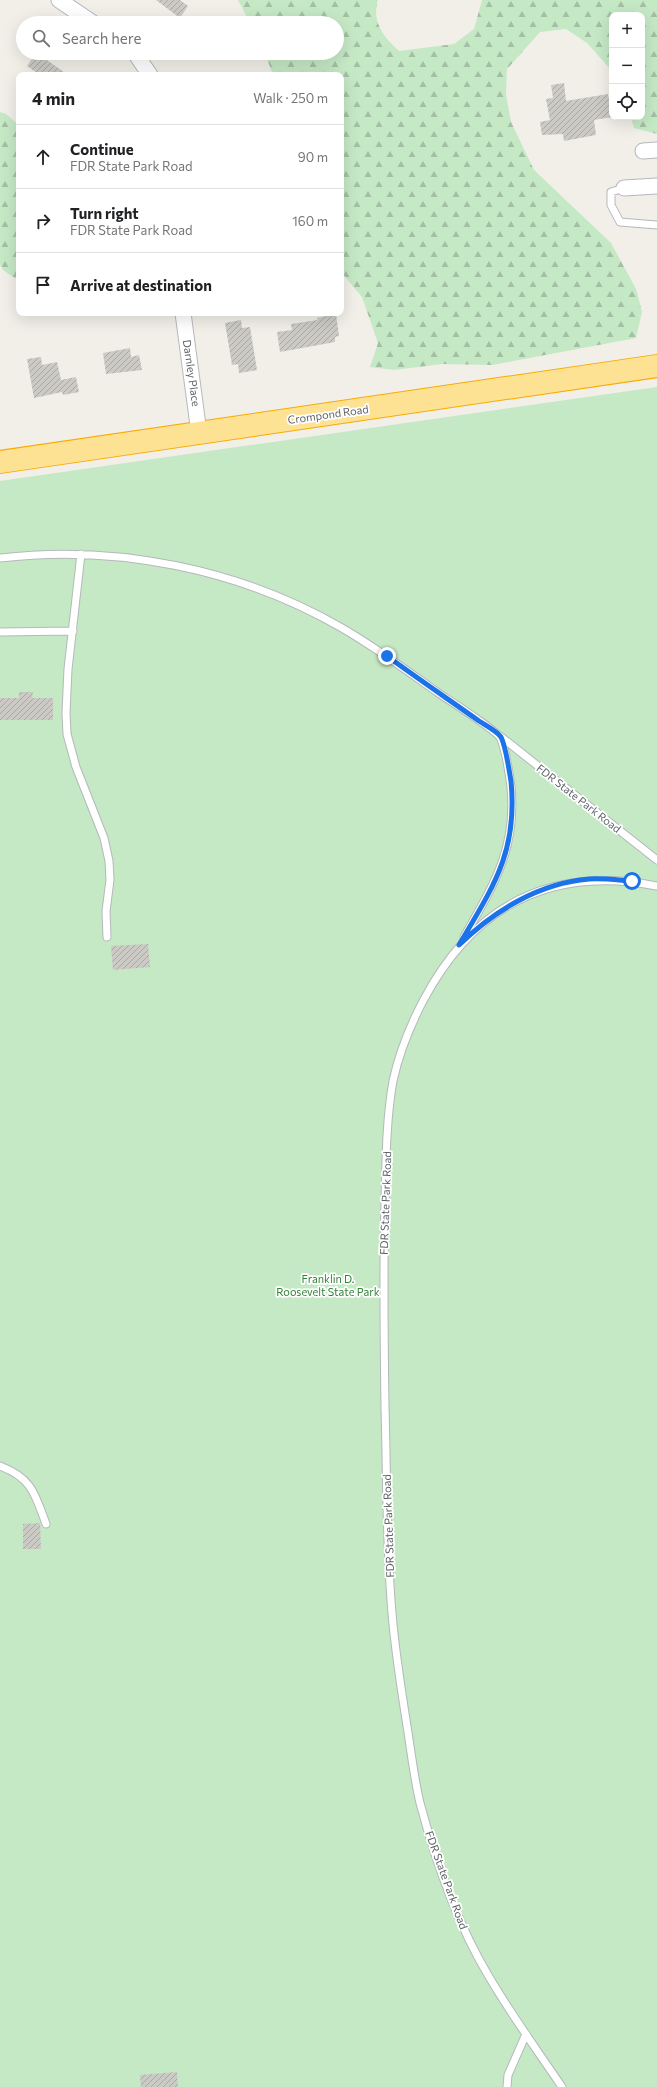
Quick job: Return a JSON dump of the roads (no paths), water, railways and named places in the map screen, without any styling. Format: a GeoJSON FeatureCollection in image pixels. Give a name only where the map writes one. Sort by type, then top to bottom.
{"type":"FeatureCollection","features":[{"type":"Feature","properties":{"kind":"highway","name":"Crompond Road"},"geometry":{"type":"LineString","coordinates":[[0,462],[657,366]]}},
{"type":"Feature","properties":{"kind":"street"},"geometry":{"type":"LineString","coordinates":[[59,0],[83,16]]}},
{"type":"Feature","properties":{"kind":"street"},"geometry":{"type":"LineString","coordinates":[[140,60],[148,72]]}},
{"type":"Feature","properties":{"kind":"street"},"geometry":{"type":"LineString","coordinates":[[624,188],[657,186]]}},
{"type":"Feature","properties":{"kind":"street","name":"Darnley Place"},"geometry":{"type":"LineString","coordinates":[[183,316],[199,433]]}},
{"type":"Feature","properties":{"kind":"lane"},"geometry":{"type":"LineString","coordinates":[[624,188],[611,192],[611,206],[620,222],[657,225]]}},
{"type":"Feature","properties":{"kind":"lane"},"geometry":{"type":"LineString","coordinates":[[81,554],[68,684],[67,734],[76,767],[104,838],[109,860],[110,880],[106,911],[107,937]]}},
{"type":"Feature","properties":{"kind":"lane","name":"FDR State Park Road"},"geometry":{"type":"LineString","coordinates":[[0,558],[81,554],[111,555],[159,562],[199,571],[290,602],[342,628],[387,656],[500,736],[657,860]]}},
{"type":"Feature","properties":{"kind":"lane"},"geometry":{"type":"LineString","coordinates":[[0,632],[73,631]]}},
{"type":"Feature","properties":{"kind":"lane","name":"FDR State Park Road"},"geometry":{"type":"LineString","coordinates":[[500,736],[509,769],[512,798],[512,824],[509,844],[501,868],[487,896],[459,945],[432,985],[412,1023],[400,1054],[393,1082],[386,1153],[383,1289],[389,1568],[392,1614],[401,1685],[419,1799],[434,1851],[466,1930],[487,1973],[562,2087]]}},
{"type":"Feature","properties":{"kind":"lane","name":"FDR State Park Road"},"geometry":{"type":"LineString","coordinates":[[459,945],[496,913],[524,898],[557,885],[589,879],[632,881],[657,886]]}},
{"type":"Feature","properties":{"kind":"lane"},"geometry":{"type":"LineString","coordinates":[[0,1466],[23,1477],[34,1491],[46,1524]]}},
{"type":"Feature","properties":{"kind":"lane"},"geometry":{"type":"LineString","coordinates":[[507,2087],[508,2075],[526,2034]]}},
{"type":"Feature","properties":{"kind":"park label","name":"Franklin D. Roosevelt State Park"},"geometry":{"type":"Point","coordinates":[328,1284]}}]}
